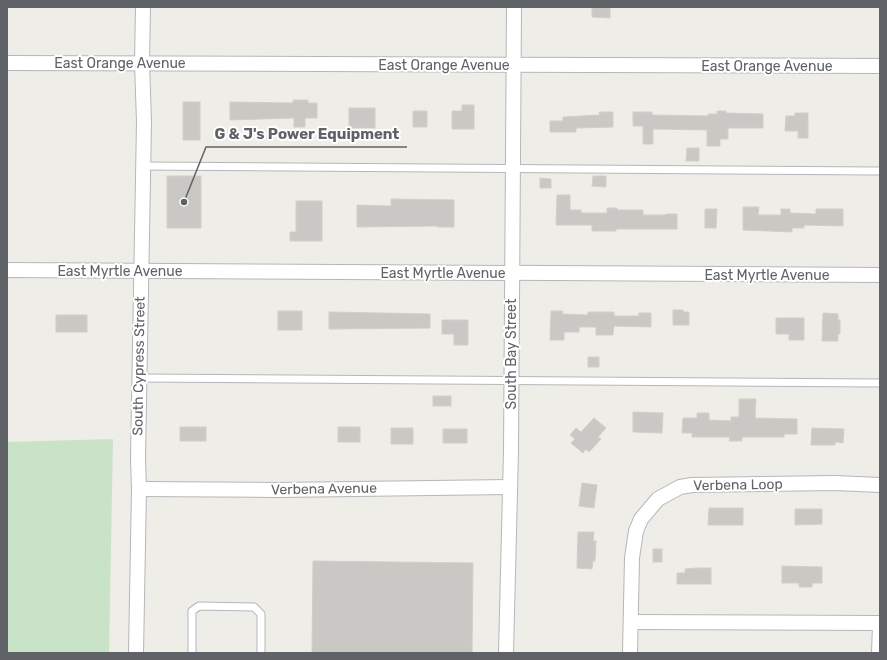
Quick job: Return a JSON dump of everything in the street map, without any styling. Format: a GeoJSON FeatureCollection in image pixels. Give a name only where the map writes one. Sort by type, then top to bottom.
{"type":"FeatureCollection","features":[{"type":"Feature","properties":{"kind":"street","name":"South Cypress Street"},"geometry":{"type":"LineString","coordinates":[[136,653],[144,122],[142,63],[143,7]]}},
{"type":"Feature","properties":{"kind":"street","name":"South Bay Street"},"geometry":{"type":"LineString","coordinates":[[506,653],[510,487],[514,7]]}},
{"type":"Feature","properties":{"kind":"street","name":"East Orange Avenue"},"geometry":{"type":"LineString","coordinates":[[7,63],[880,66]]}},
{"type":"Feature","properties":{"kind":"street","name":"East Myrtle Avenue"},"geometry":{"type":"LineString","coordinates":[[7,270],[880,275]]}},
{"type":"Feature","properties":{"kind":"street","name":"Verbena Loop"},"geometry":{"type":"LineString","coordinates":[[630,653],[632,558],[636,531],[641,519],[658,499],[680,487],[692,485],[835,483],[880,485]]}},
{"type":"Feature","properties":{"kind":"street","name":"Verbena Avenue"},"geometry":{"type":"LineString","coordinates":[[139,489],[276,490],[510,487]]}},
{"type":"Feature","properties":{"kind":"street"},"geometry":{"type":"LineString","coordinates":[[631,622],[880,623],[879,653]]}},
{"type":"Feature","properties":{"kind":"lane"},"geometry":{"type":"LineString","coordinates":[[143,166],[880,170]]}},
{"type":"Feature","properties":{"kind":"lane"},"geometry":{"type":"LineString","coordinates":[[139,378],[880,383]]}},
{"type":"Feature","properties":{"kind":"lane"},"geometry":{"type":"LineString","coordinates":[[192,653],[192,611],[199,606],[254,607],[261,614],[261,653]]}},
{"type":"Feature","properties":{"kind":"green space"},"geometry":{"type":"Polygon","coordinates":[[[113,439],[109,653],[7,653],[7,442],[113,439]]]}},
{"type":"Feature","properties":{"kind":"building"},"geometry":{"type":"Polygon","coordinates":[[[592,7],[610,7],[610,18],[592,17],[592,7]]]}},
{"type":"Feature","properties":{"kind":"building"},"geometry":{"type":"Polygon","coordinates":[[[293,100],[308,100],[308,103],[317,103],[317,118],[305,118],[305,127],[294,127],[294,118],[230,120],[230,102],[293,103],[293,100]]]}},
{"type":"Feature","properties":{"kind":"building"},"geometry":{"type":"Polygon","coordinates":[[[183,102],[200,102],[200,140],[183,140],[183,102]]]}},
{"type":"Feature","properties":{"kind":"building"},"geometry":{"type":"Polygon","coordinates":[[[462,105],[474,105],[474,129],[452,129],[452,111],[462,111],[462,105]]]}},
{"type":"Feature","properties":{"kind":"building"},"geometry":{"type":"Polygon","coordinates":[[[349,108],[375,108],[375,128],[349,128],[349,108]]]}},
{"type":"Feature","properties":{"kind":"building"},"geometry":{"type":"Polygon","coordinates":[[[413,111],[427,111],[427,127],[413,127],[413,111]]]}},
{"type":"Feature","properties":{"kind":"building"},"geometry":{"type":"Polygon","coordinates":[[[717,111],[726,111],[726,113],[763,114],[763,128],[728,128],[728,139],[720,139],[720,146],[707,146],[707,130],[653,129],[653,144],[643,144],[643,126],[633,126],[633,112],[652,112],[652,115],[708,116],[708,114],[717,114],[717,111]]]}},
{"type":"Feature","properties":{"kind":"building"},"geometry":{"type":"Polygon","coordinates":[[[599,112],[613,112],[613,127],[576,128],[576,132],[550,132],[550,121],[563,121],[563,117],[600,115],[599,112]]]}},
{"type":"Feature","properties":{"kind":"building"},"geometry":{"type":"Polygon","coordinates":[[[795,113],[808,113],[808,138],[798,138],[798,131],[785,131],[786,116],[795,116],[795,113]]]}},
{"type":"Feature","properties":{"kind":"building"},"geometry":{"type":"Polygon","coordinates":[[[687,148],[699,148],[699,161],[686,161],[687,148]]]}},
{"type":"Feature","properties":{"kind":"building"},"geometry":{"type":"Polygon","coordinates":[[[167,176],[201,176],[201,228],[167,228],[167,176]]]}},
{"type":"Feature","properties":{"kind":"building"},"geometry":{"type":"Polygon","coordinates":[[[593,176],[606,176],[606,187],[592,186],[593,176]]]}},
{"type":"Feature","properties":{"kind":"building"},"geometry":{"type":"Polygon","coordinates":[[[540,178],[551,179],[551,188],[540,188],[540,178]]]}},
{"type":"Feature","properties":{"kind":"building"},"geometry":{"type":"Polygon","coordinates":[[[557,195],[570,195],[570,210],[581,210],[581,213],[607,213],[607,208],[617,208],[617,210],[643,210],[643,215],[677,214],[677,229],[616,229],[616,231],[592,231],[592,225],[556,225],[557,195]]]}},
{"type":"Feature","properties":{"kind":"building"},"geometry":{"type":"Polygon","coordinates":[[[391,199],[454,200],[454,227],[357,227],[357,205],[391,206],[391,199]]]}},
{"type":"Feature","properties":{"kind":"building"},"geometry":{"type":"Polygon","coordinates":[[[296,201],[322,201],[322,241],[290,241],[290,232],[296,232],[296,201]]]}},
{"type":"Feature","properties":{"kind":"building"},"geometry":{"type":"Polygon","coordinates":[[[743,207],[759,207],[758,215],[781,215],[781,209],[790,209],[790,213],[816,214],[816,209],[843,209],[843,226],[804,225],[804,228],[792,228],[792,232],[743,230],[743,207]]]}},
{"type":"Feature","properties":{"kind":"building"},"geometry":{"type":"Polygon","coordinates":[[[705,209],[717,209],[716,228],[705,228],[705,209]]]}},
{"type":"Feature","properties":{"kind":"building"},"geometry":{"type":"Polygon","coordinates":[[[673,310],[683,310],[683,312],[689,312],[689,325],[673,325],[673,310]]]}},
{"type":"Feature","properties":{"kind":"building"},"geometry":{"type":"Polygon","coordinates":[[[278,311],[302,311],[302,330],[278,330],[278,311]]]}},
{"type":"Feature","properties":{"kind":"building"},"geometry":{"type":"Polygon","coordinates":[[[551,311],[563,311],[562,314],[588,315],[588,312],[614,312],[614,316],[639,316],[639,313],[651,313],[651,327],[614,326],[613,335],[596,335],[596,327],[579,327],[579,332],[564,332],[564,340],[550,340],[551,311]]]}},
{"type":"Feature","properties":{"kind":"building"},"geometry":{"type":"Polygon","coordinates":[[[329,312],[430,314],[430,328],[329,329],[329,312]]]}},
{"type":"Feature","properties":{"kind":"building"},"geometry":{"type":"Polygon","coordinates":[[[823,313],[838,314],[838,320],[840,320],[840,334],[838,334],[838,341],[822,341],[823,313]]]}},
{"type":"Feature","properties":{"kind":"building"},"geometry":{"type":"Polygon","coordinates":[[[56,315],[87,315],[87,332],[56,332],[56,315]]]}},
{"type":"Feature","properties":{"kind":"building"},"geometry":{"type":"Polygon","coordinates":[[[776,318],[804,318],[804,340],[789,340],[789,334],[776,334],[776,318]]]}},
{"type":"Feature","properties":{"kind":"building"},"geometry":{"type":"Polygon","coordinates":[[[442,320],[468,320],[468,345],[454,345],[454,334],[442,334],[442,320]]]}},
{"type":"Feature","properties":{"kind":"building"},"geometry":{"type":"Polygon","coordinates":[[[588,357],[599,357],[599,367],[588,367],[588,357]]]}},
{"type":"Feature","properties":{"kind":"building"},"geometry":{"type":"Polygon","coordinates":[[[433,396],[451,396],[451,406],[433,406],[433,396]]]}},
{"type":"Feature","properties":{"kind":"building"},"geometry":{"type":"Polygon","coordinates":[[[739,399],[756,399],[755,418],[797,419],[797,434],[784,434],[784,437],[742,437],[742,441],[729,441],[730,437],[692,437],[692,433],[682,433],[683,418],[697,418],[697,413],[709,413],[709,420],[731,421],[731,417],[739,417],[739,399]]]}},
{"type":"Feature","properties":{"kind":"building"},"geometry":{"type":"Polygon","coordinates":[[[633,412],[663,413],[662,433],[633,432],[633,412]]]}},
{"type":"Feature","properties":{"kind":"building"},"geometry":{"type":"Polygon","coordinates":[[[594,418],[606,428],[598,437],[601,439],[589,452],[586,449],[583,453],[571,443],[575,439],[570,435],[576,428],[581,432],[594,418]]]}},
{"type":"Feature","properties":{"kind":"building"},"geometry":{"type":"Polygon","coordinates":[[[180,427],[206,427],[206,441],[180,441],[180,427]]]}},
{"type":"Feature","properties":{"kind":"building"},"geometry":{"type":"Polygon","coordinates":[[[338,427],[360,427],[360,442],[338,442],[338,427]]]}},
{"type":"Feature","properties":{"kind":"building"},"geometry":{"type":"Polygon","coordinates":[[[391,428],[413,428],[413,444],[391,444],[391,428]]]}},
{"type":"Feature","properties":{"kind":"building"},"geometry":{"type":"Polygon","coordinates":[[[812,428],[844,429],[843,443],[835,442],[835,445],[811,445],[812,428]]]}},
{"type":"Feature","properties":{"kind":"building"},"geometry":{"type":"Polygon","coordinates":[[[443,429],[467,429],[467,443],[443,443],[443,429]]]}},
{"type":"Feature","properties":{"kind":"building"},"geometry":{"type":"Polygon","coordinates":[[[582,483],[597,485],[594,508],[579,506],[582,483]]]}},
{"type":"Feature","properties":{"kind":"building"},"geometry":{"type":"Polygon","coordinates":[[[709,508],[743,508],[743,525],[708,525],[709,508]]]}},
{"type":"Feature","properties":{"kind":"building"},"geometry":{"type":"Polygon","coordinates":[[[795,509],[822,509],[822,524],[795,525],[795,509]]]}},
{"type":"Feature","properties":{"kind":"building"},"geometry":{"type":"Polygon","coordinates":[[[578,532],[594,532],[593,541],[596,541],[595,561],[593,561],[592,569],[577,568],[578,532]]]}},
{"type":"Feature","properties":{"kind":"building"},"geometry":{"type":"Polygon","coordinates":[[[653,549],[662,549],[662,562],[653,562],[653,549]]]}},
{"type":"Feature","properties":{"kind":"building"},"geometry":{"type":"Polygon","coordinates":[[[313,561],[473,563],[472,653],[312,653],[313,561]]]}},
{"type":"Feature","properties":{"kind":"building"},"geometry":{"type":"Polygon","coordinates":[[[782,566],[822,567],[822,583],[812,583],[812,587],[799,587],[799,583],[782,583],[782,566]]]}},
{"type":"Feature","properties":{"kind":"building"},"geometry":{"type":"Polygon","coordinates":[[[711,568],[711,584],[677,584],[677,573],[685,573],[685,569],[711,568]]]}},
{"type":"Feature","properties":{"kind":"place","name":"G & J's Power Equipment"},"geometry":{"type":"Point","coordinates":[184,202]}}]}
